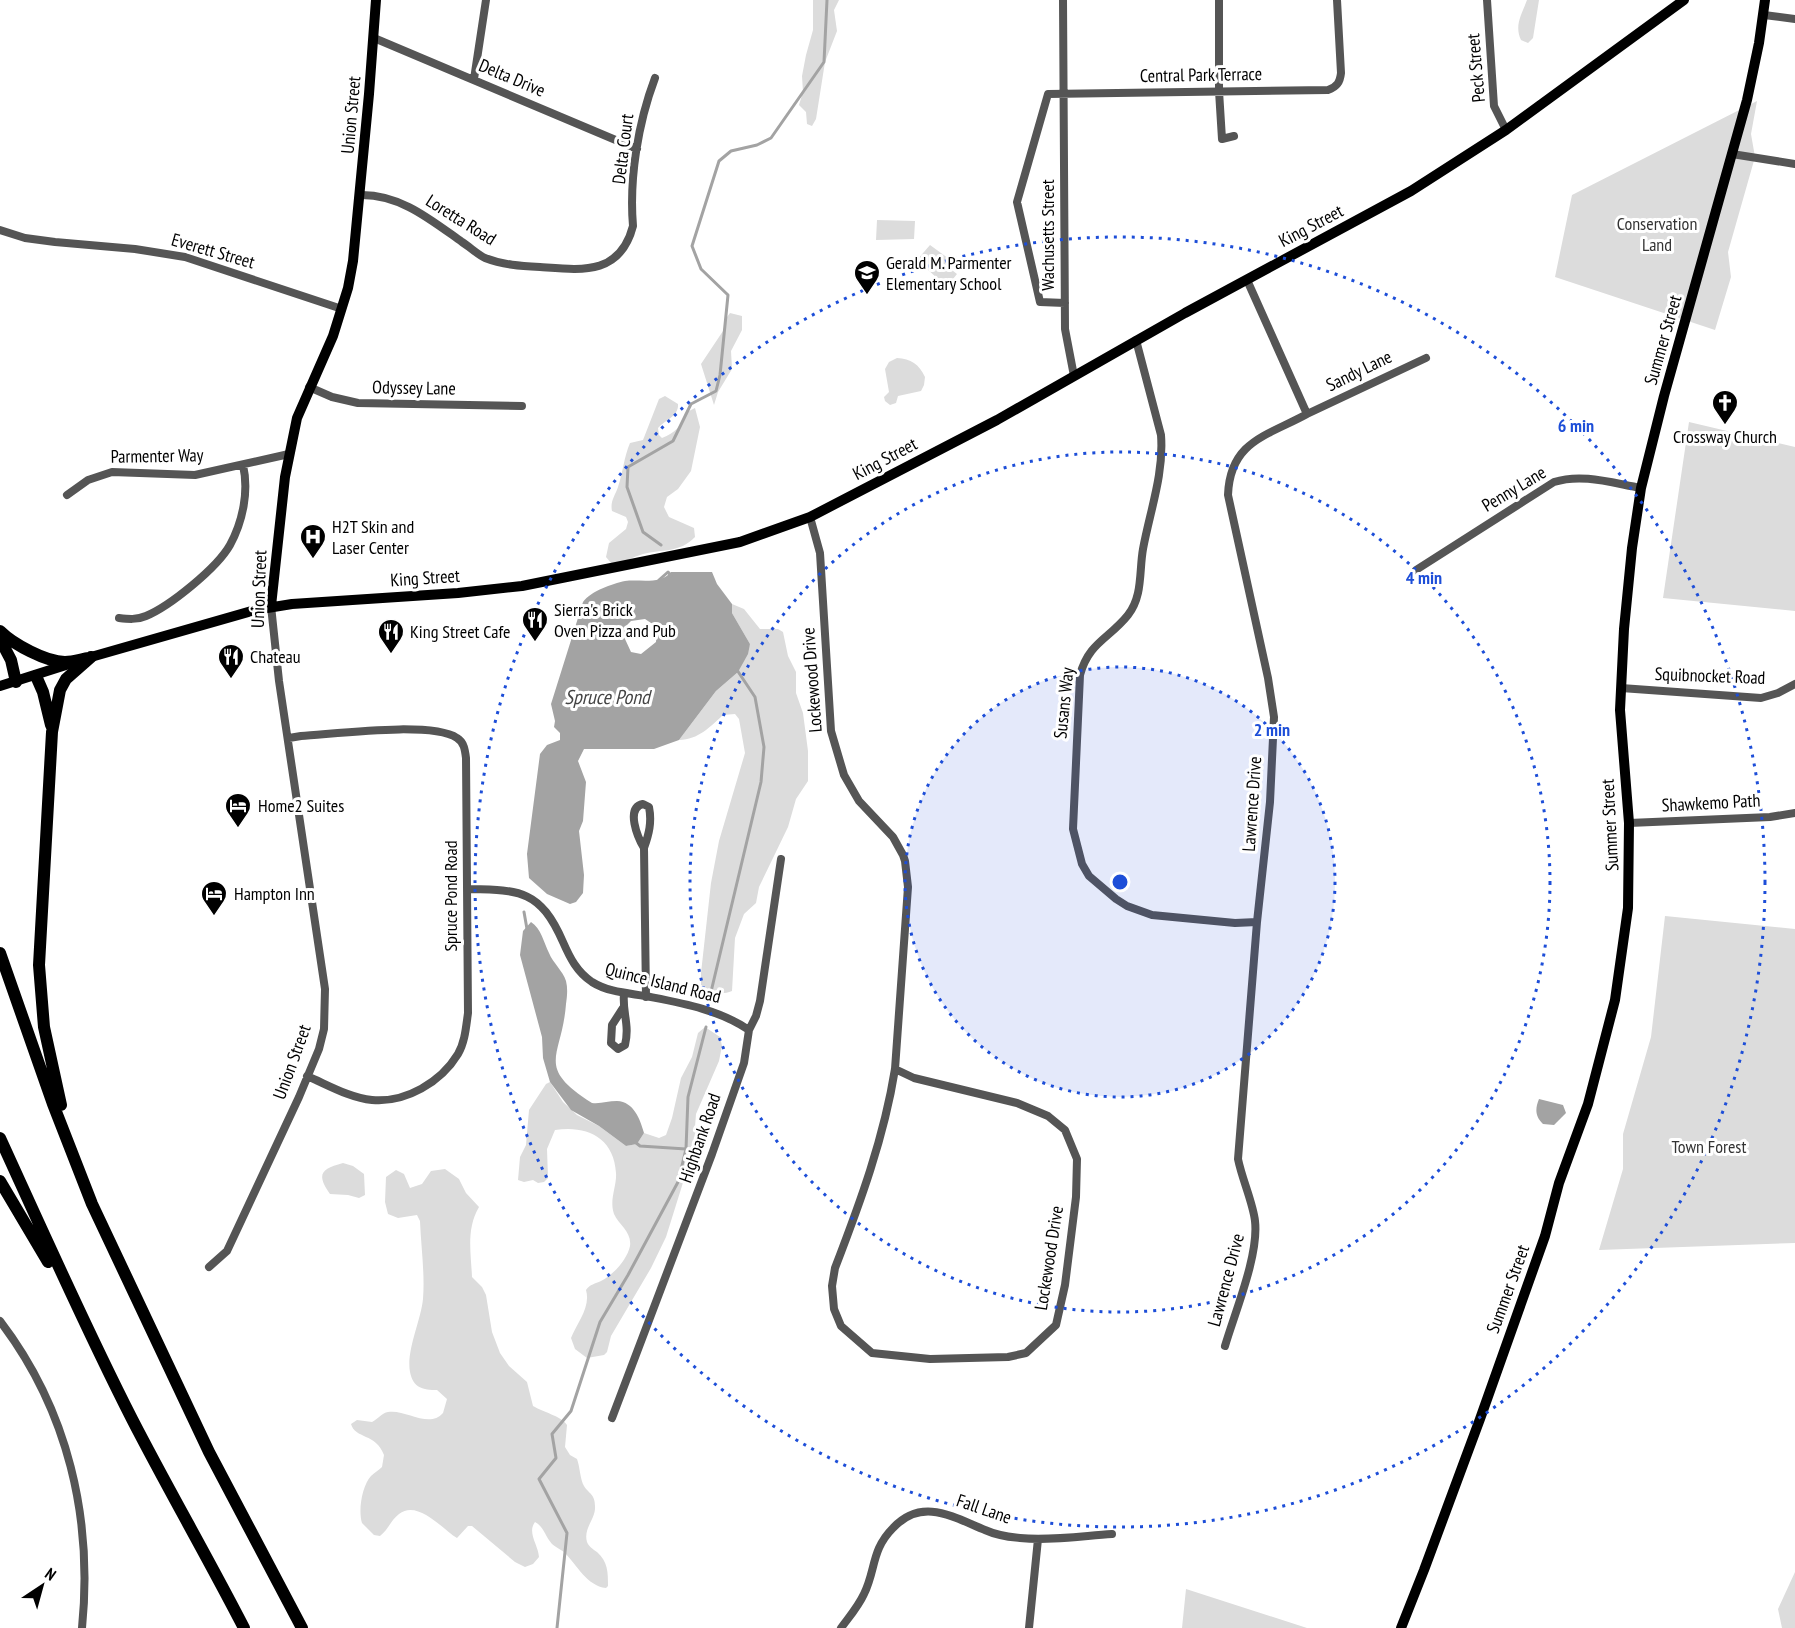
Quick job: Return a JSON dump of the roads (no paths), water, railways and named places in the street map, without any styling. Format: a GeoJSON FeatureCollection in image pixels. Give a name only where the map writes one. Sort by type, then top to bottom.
{"type":"FeatureCollection","features":[{"type":"Feature","properties":{"kind":"highway"},"geometry":{"type":"LineString","coordinates":[[0,631],[18,645],[45,657],[63,662],[90,657]]}},
{"type":"Feature","properties":{"kind":"highway"},"geometry":{"type":"LineString","coordinates":[[0,639],[11,660],[16,682]]}},
{"type":"Feature","properties":{"kind":"highway"},"geometry":{"type":"LineString","coordinates":[[90,657],[66,679],[60,690],[52,732],[39,964],[44,1027],[58,1092],[92,1204]]}},
{"type":"Feature","properties":{"kind":"highway"},"geometry":{"type":"LineString","coordinates":[[36,676],[43,692],[52,732]]}},
{"type":"Feature","properties":{"kind":"highway"},"geometry":{"type":"LineString","coordinates":[[0,953],[53,1104],[92,1204],[208,1452],[302,1628]]}},
{"type":"Feature","properties":{"kind":"highway"},"geometry":{"type":"LineString","coordinates":[[0,1138],[131,1418],[244,1628]]}},
{"type":"Feature","properties":{"kind":"highway"},"geometry":{"type":"LineString","coordinates":[[0,1180],[87,1328]]}},
{"type":"Feature","properties":{"kind":"main road","name":"Union Street"},"geometry":{"type":"LineString","coordinates":[[271,606],[288,454],[298,413],[333,336],[353,261],[376,0]]}},
{"type":"Feature","properties":{"kind":"main road","name":"King Street"},"geometry":{"type":"LineString","coordinates":[[0,687],[90,657],[271,606],[458,593],[522,586],[740,542],[810,517],[997,420],[1137,340],[1411,191],[1506,130],[1684,0]]}},
{"type":"Feature","properties":{"kind":"main road","name":"Summer Street"},"geometry":{"type":"LineString","coordinates":[[1401,1628],[1425,1570],[1545,1236],[1558,1183],[1591,1093],[1615,999],[1628,908],[1629,823],[1623,758],[1621,688],[1627,595],[1641,489],[1665,392],[1747,100],[1760,43],[1765,0]]}},
{"type":"Feature","properties":{"kind":"street"},"geometry":{"type":"LineString","coordinates":[[474,80],[486,0]]}},
{"type":"Feature","properties":{"kind":"street","name":"Wachusetts Street"},"geometry":{"type":"LineString","coordinates":[[1063,0],[1065,303],[1066,335],[1074,376]]}},
{"type":"Feature","properties":{"kind":"street"},"geometry":{"type":"LineString","coordinates":[[1219,0],[1219,91],[1222,139],[1234,136]]}},
{"type":"Feature","properties":{"kind":"street","name":"Central Park Terrace"},"geometry":{"type":"LineString","coordinates":[[1064,93],[1328,90],[1338,84],[1341,73],[1337,0]]}},
{"type":"Feature","properties":{"kind":"street","name":"Peck Street"},"geometry":{"type":"LineString","coordinates":[[1488,0],[1494,106],[1506,130]]}},
{"type":"Feature","properties":{"kind":"street"},"geometry":{"type":"LineString","coordinates":[[1764,15],[1795,19]]}},
{"type":"Feature","properties":{"kind":"street","name":"Delta Drive"},"geometry":{"type":"LineString","coordinates":[[374,38],[637,149]]}},
{"type":"Feature","properties":{"kind":"street","name":"Delta Court"},"geometry":{"type":"LineString","coordinates":[[633,226],[637,149],[644,111],[655,78]]}},
{"type":"Feature","properties":{"kind":"street"},"geometry":{"type":"LineString","coordinates":[[1064,93],[1048,94],[1017,202],[1040,302],[1065,303]]}},
{"type":"Feature","properties":{"kind":"street"},"geometry":{"type":"LineString","coordinates":[[1732,154],[1795,164]]}},
{"type":"Feature","properties":{"kind":"street","name":"Loretta Road"},"geometry":{"type":"LineString","coordinates":[[360,195],[384,196],[408,206],[484,257],[510,265],[580,270],[595,268],[611,261],[631,235],[633,226]]}},
{"type":"Feature","properties":{"kind":"street","name":"Everett Street"},"geometry":{"type":"LineString","coordinates":[[0,230],[25,238],[135,249],[185,257],[342,309]]}},
{"type":"Feature","properties":{"kind":"street"},"geometry":{"type":"LineString","coordinates":[[1247,280],[1307,414]]}},
{"type":"Feature","properties":{"kind":"street","name":"Susans Way"},"geometry":{"type":"LineString","coordinates":[[1137,340],[1161,435],[1160,471],[1143,551],[1140,585],[1134,602],[1128,615],[1101,639],[1089,654],[1080,675],[1073,829],[1082,864],[1089,876],[1127,906],[1152,915],[1234,923],[1257,922]]}},
{"type":"Feature","properties":{"kind":"street","name":"Sandy Lane"},"geometry":{"type":"LineString","coordinates":[[1307,414],[1426,358]]}},
{"type":"Feature","properties":{"kind":"street","name":"Odyssey Lane"},"geometry":{"type":"LineString","coordinates":[[309,387],[332,397],[358,403],[522,406]]}},
{"type":"Feature","properties":{"kind":"street","name":"Lawrence Drive"},"geometry":{"type":"LineString","coordinates":[[1225,1346],[1257,1236],[1255,1218],[1241,1178],[1238,1159],[1257,922],[1270,802],[1274,717],[1268,678],[1228,495],[1228,477],[1237,457],[1248,445],[1307,414]]}},
{"type":"Feature","properties":{"kind":"street","name":"Parmenter Way"},"geometry":{"type":"LineString","coordinates":[[67,495],[88,480],[112,472],[195,475],[288,454]]}},
{"type":"Feature","properties":{"kind":"street"},"geometry":{"type":"LineString","coordinates":[[119,618],[138,618],[170,602],[198,579],[226,550],[236,531],[244,503],[246,485],[243,465]]}},
{"type":"Feature","properties":{"kind":"street","name":"Penny Lane"},"geometry":{"type":"LineString","coordinates":[[1416,570],[1554,482],[1581,477],[1641,489]]}},
{"type":"Feature","properties":{"kind":"street","name":"Lockewood Drive"},"geometry":{"type":"LineString","coordinates":[[810,517],[820,553],[831,731],[844,775],[859,801],[893,837],[905,861],[908,887],[895,1070],[878,1147],[835,1268],[832,1286],[834,1309],[841,1326],[872,1353],[930,1359],[1008,1357],[1026,1353],[1056,1325],[1065,1285],[1076,1197],[1077,1159],[1065,1130],[1048,1116],[1017,1103],[914,1078],[895,1070]]}},
{"type":"Feature","properties":{"kind":"street","name":"Union Street"},"geometry":{"type":"LineString","coordinates":[[209,1267],[227,1251],[319,1049],[324,1029],[325,989],[271,606]]}},
{"type":"Feature","properties":{"kind":"street","name":"Squibnocket Road"},"geometry":{"type":"LineString","coordinates":[[1621,688],[1761,698],[1778,693],[1795,684]]}},
{"type":"Feature","properties":{"kind":"street","name":"Spruce Pond Road"},"geometry":{"type":"LineString","coordinates":[[289,738],[427,729],[453,736],[461,741],[466,758],[468,1013],[461,1046],[452,1061],[430,1083],[419,1090],[391,1100],[361,1098],[307,1076]]}},
{"type":"Feature","properties":{"kind":"street","name":"Shawkemo Path"},"geometry":{"type":"LineString","coordinates":[[1629,823],[1770,817],[1795,813]]}},
{"type":"Feature","properties":{"kind":"street"},"geometry":{"type":"LineString","coordinates":[[644,848],[646,996]]}},
{"type":"Feature","properties":{"kind":"street","name":"Highbank Road"},"geometry":{"type":"LineString","coordinates":[[612,1418],[744,1063],[749,1030],[760,1001],[781,859]]}},
{"type":"Feature","properties":{"kind":"street","name":"Quince Island Road"},"geometry":{"type":"LineString","coordinates":[[468,889],[502,889],[524,895],[537,902],[552,918],[570,958],[580,971],[597,985],[720,1014],[749,1030]]}},
{"type":"Feature","properties":{"kind":"street"},"geometry":{"type":"LineString","coordinates":[[623,1008],[624,993]]}},
{"type":"Feature","properties":{"kind":"street"},"geometry":{"type":"LineString","coordinates":[[0,1321],[22,1353],[48,1402],[62,1438],[74,1480],[85,1557],[86,1582],[82,1628]]}},
{"type":"Feature","properties":{"kind":"street","name":"Fall Lane"},"geometry":{"type":"LineString","coordinates":[[841,1628],[865,1593],[880,1544],[904,1518],[936,1511],[953,1515],[1000,1535],[1038,1539],[1112,1534]]}},
{"type":"Feature","properties":{"kind":"street"},"geometry":{"type":"LineString","coordinates":[[1029,1628],[1038,1539]]}},
{"type":"Feature","properties":{"kind":"water","name":"Spruce Pond"},"geometry":{"type":"Polygon","coordinates":[[[671,572],[712,572],[717,584],[732,604],[732,613],[750,644],[748,654],[738,672],[716,691],[679,740],[654,749],[584,749],[578,761],[586,782],[583,821],[579,831],[584,875],[583,893],[576,902],[570,904],[547,894],[529,878],[527,854],[540,754],[547,745],[560,740],[560,733],[554,727],[551,704],[583,602],[596,591],[614,584],[625,581],[656,580],[671,572]],[[645,619],[631,621],[626,626],[625,639],[631,652],[641,654],[656,642],[657,627],[645,619]]]}},
{"type":"Feature","properties":{"kind":"water"},"geometry":{"type":"Polygon","coordinates":[[[531,922],[540,932],[567,984],[564,1022],[557,1049],[557,1070],[563,1080],[592,1103],[617,1101],[628,1104],[638,1117],[644,1133],[637,1144],[626,1146],[599,1126],[571,1110],[550,1082],[543,1058],[542,1037],[520,955],[523,931],[531,922]]]}},
{"type":"Feature","properties":{"kind":"water"},"geometry":{"type":"Polygon","coordinates":[[[1539,1099],[1563,1105],[1566,1113],[1554,1125],[1543,1124],[1537,1112],[1539,1099]]]}},
{"type":"Feature","properties":{"kind":"waterway"},"geometry":{"type":"LineString","coordinates":[[661,545],[643,532],[627,487],[628,467],[673,441],[691,404],[716,391],[720,375],[728,295],[701,269],[692,246],[719,161],[731,151],[757,145],[771,138],[824,62],[827,0]]}},
{"type":"Feature","properties":{"kind":"waterway"},"geometry":{"type":"LineString","coordinates":[[659,580],[668,572],[671,576]]}},
{"type":"Feature","properties":{"kind":"waterway"},"geometry":{"type":"LineString","coordinates":[[710,996],[761,782],[764,747],[755,697],[737,670]]}},
{"type":"Feature","properties":{"kind":"waterway"},"geometry":{"type":"LineString","coordinates":[[524,912],[527,929]]}},
{"type":"Feature","properties":{"kind":"waterway"},"geometry":{"type":"LineString","coordinates":[[557,1628],[567,1533],[539,1479],[556,1458],[552,1434],[571,1411],[600,1322],[678,1182],[686,1149],[688,1097],[706,1027]]}},
{"type":"Feature","properties":{"kind":"waterway"},"geometry":{"type":"LineString","coordinates":[[635,1142],[640,1146],[686,1149]]}},
{"type":"Feature","properties":{"kind":"place","name":"Gerald M. Parmenter Elementary School"},"geometry":{"type":"Point","coordinates":[867,296]}},
{"type":"Feature","properties":{"kind":"place","name":"Crossway Church"},"geometry":{"type":"Point","coordinates":[1725,426]}},
{"type":"Feature","properties":{"kind":"place","name":"H2T Skin and Laser Center"},"geometry":{"type":"Point","coordinates":[313,560]}},
{"type":"Feature","properties":{"kind":"place","name":"Sierra's Brick Oven Pizza and Pub"},"geometry":{"type":"Point","coordinates":[535,643]}},
{"type":"Feature","properties":{"kind":"place","name":"King Street Cafe"},"geometry":{"type":"Point","coordinates":[391,655]}},
{"type":"Feature","properties":{"kind":"place","name":"Chateau"},"geometry":{"type":"Point","coordinates":[231,680]}},
{"type":"Feature","properties":{"kind":"place","name":"Home2 Suites"},"geometry":{"type":"Point","coordinates":[238,829]}},
{"type":"Feature","properties":{"kind":"place","name":"Hampton Inn"},"geometry":{"type":"Point","coordinates":[214,917]}},
{"type":"Feature","properties":{"kind":"park label","name":"Conservation Land"},"geometry":{"type":"Point","coordinates":[1657,234]}},
{"type":"Feature","properties":{"kind":"park label","name":"Town Forest"},"geometry":{"type":"Point","coordinates":[1709,1147]}}]}
